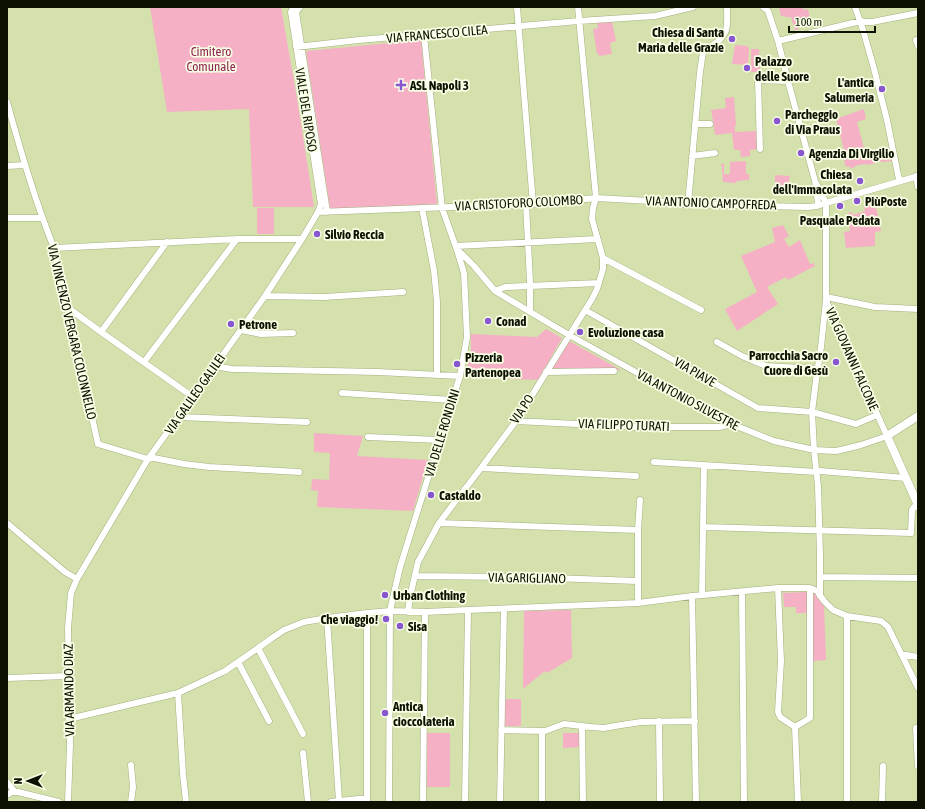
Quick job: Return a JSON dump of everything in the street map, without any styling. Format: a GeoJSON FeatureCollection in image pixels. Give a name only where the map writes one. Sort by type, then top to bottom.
{"type":"FeatureCollection","features":[{"type":"Feature","properties":{"kind":"main road"},"geometry":{"type":"LineString","coordinates":[[887,436],[918,416]]}},
{"type":"Feature","properties":{"kind":"main road","name":"VIA GIOVANNI FALCONE"},"geometry":{"type":"LineString","coordinates":[[887,436],[918,506]]}},
{"type":"Feature","properties":{"kind":"street","name":"VIALE DEL RIPOSO"},"geometry":{"type":"LineString","coordinates":[[293,7],[290,12],[299,47],[327,212]]}},
{"type":"Feature","properties":{"kind":"street","name":"VIALE DEL RIPOSO"},"geometry":{"type":"LineString","coordinates":[[300,7],[296,12],[299,47],[321,204],[318,212]]}},
{"type":"Feature","properties":{"kind":"street"},"geometry":{"type":"LineString","coordinates":[[517,7],[533,204]]}},
{"type":"Feature","properties":{"kind":"street","name":"VIA PO"},"geometry":{"type":"LineString","coordinates":[[408,612],[418,562],[439,523],[516,420],[592,299],[597,289],[603,269],[603,258],[592,219],[596,198],[578,7]]}},
{"type":"Feature","properties":{"kind":"street","name":"VIA FRANCESCO CILEA"},"geometry":{"type":"LineString","coordinates":[[299,47],[359,40],[655,16],[693,7]]}},
{"type":"Feature","properties":{"kind":"street"},"geometry":{"type":"LineString","coordinates":[[688,204],[703,52],[719,40],[726,31],[727,7]]}},
{"type":"Feature","properties":{"kind":"street"},"geometry":{"type":"LineString","coordinates":[[763,7],[768,11],[778,41],[815,181],[818,203],[816,206]]}},
{"type":"Feature","properties":{"kind":"street"},"geometry":{"type":"LineString","coordinates":[[855,7],[861,21],[887,120],[900,181]]}},
{"type":"Feature","properties":{"kind":"street"},"geometry":{"type":"LineString","coordinates":[[778,41],[861,21],[872,22],[918,13]]}},
{"type":"Feature","properties":{"kind":"street","name":"VIA DELLE RONDINI"},"geometry":{"type":"LineString","coordinates":[[388,802],[390,611],[400,567],[460,376],[468,337],[464,273],[457,248],[442,208],[424,35]]}},
{"type":"Feature","properties":{"kind":"street"},"geometry":{"type":"LineString","coordinates":[[760,149],[758,80],[788,81]]}},
{"type":"Feature","properties":{"kind":"street","name":"VIA VINCENZO VERGARA COLONNELLO"},"geometry":{"type":"LineString","coordinates":[[7,102],[9,117],[42,218],[54,248],[98,444],[148,459]]}},
{"type":"Feature","properties":{"kind":"street"},"geometry":{"type":"LineString","coordinates":[[695,124],[710,124]]}},
{"type":"Feature","properties":{"kind":"street"},"geometry":{"type":"LineString","coordinates":[[692,156],[715,153]]}},
{"type":"Feature","properties":{"kind":"street"},"geometry":{"type":"LineString","coordinates":[[7,166],[25,165]]}},
{"type":"Feature","properties":{"kind":"street"},"geometry":{"type":"LineString","coordinates":[[917,176],[918,186]]}},
{"type":"Feature","properties":{"kind":"street","name":"VIA ANTONIO CAMPOFREDA"},"geometry":{"type":"LineString","coordinates":[[596,198],[688,204],[802,207],[816,206],[917,176]]}},
{"type":"Feature","properties":{"kind":"street"},"geometry":{"type":"LineString","coordinates":[[815,181],[826,203]]}},
{"type":"Feature","properties":{"kind":"street","name":"VIA CRISTOFORO COLOMBO"},"geometry":{"type":"LineString","coordinates":[[318,212],[533,204],[596,198]]}},
{"type":"Feature","properties":{"kind":"street","name":"VIA GIOVANNI FALCONE"},"geometry":{"type":"LineString","coordinates":[[826,203],[827,303],[887,436]]}},
{"type":"Feature","properties":{"kind":"street"},"geometry":{"type":"LineString","coordinates":[[526,204],[530,312]]}},
{"type":"Feature","properties":{"kind":"street"},"geometry":{"type":"LineString","coordinates":[[422,208],[434,271],[437,301],[437,375]]}},
{"type":"Feature","properties":{"kind":"street","name":"VIA GALILEO GALILEI"},"geometry":{"type":"LineString","coordinates":[[77,579],[148,459],[265,296],[318,212]]}},
{"type":"Feature","properties":{"kind":"street"},"geometry":{"type":"LineString","coordinates":[[7,218],[42,218]]}},
{"type":"Feature","properties":{"kind":"street"},"geometry":{"type":"LineString","coordinates":[[457,248],[597,238]]}},
{"type":"Feature","properties":{"kind":"street"},"geometry":{"type":"LineString","coordinates":[[144,362],[236,239]]}},
{"type":"Feature","properties":{"kind":"street"},"geometry":{"type":"LineString","coordinates":[[54,248],[236,239],[302,239]]}},
{"type":"Feature","properties":{"kind":"street"},"geometry":{"type":"LineString","coordinates":[[101,332],[167,242]]}},
{"type":"Feature","properties":{"kind":"street","name":"VIA ANTONIO SILVESTRE"},"geometry":{"type":"LineString","coordinates":[[457,248],[495,291],[569,335],[733,424],[774,441],[814,450],[836,451],[887,436]]}},
{"type":"Feature","properties":{"kind":"street"},"geometry":{"type":"LineString","coordinates":[[603,258],[701,310]]}},
{"type":"Feature","properties":{"kind":"street"},"geometry":{"type":"LineString","coordinates":[[495,291],[505,287],[599,283]]}},
{"type":"Feature","properties":{"kind":"street"},"geometry":{"type":"LineString","coordinates":[[265,296],[324,297],[403,292]]}},
{"type":"Feature","properties":{"kind":"street"},"geometry":{"type":"LineString","coordinates":[[820,596],[817,472],[812,412],[826,297],[874,307],[918,309]]}},
{"type":"Feature","properties":{"kind":"street"},"geometry":{"type":"LineString","coordinates":[[67,307],[193,397]]}},
{"type":"Feature","properties":{"kind":"street","name":"VIA PIAVE"},"geometry":{"type":"LineString","coordinates":[[585,310],[758,408],[812,412],[856,424],[877,415]]}},
{"type":"Feature","properties":{"kind":"street"},"geometry":{"type":"LineString","coordinates":[[241,330],[261,334],[293,333]]}},
{"type":"Feature","properties":{"kind":"street"},"geometry":{"type":"LineString","coordinates":[[717,342],[742,356],[766,366],[818,369]]}},
{"type":"Feature","properties":{"kind":"street"},"geometry":{"type":"LineString","coordinates":[[214,366],[232,369],[378,372],[460,376]]}},
{"type":"Feature","properties":{"kind":"street"},"geometry":{"type":"LineString","coordinates":[[546,372],[614,372]]}},
{"type":"Feature","properties":{"kind":"street"},"geometry":{"type":"LineString","coordinates":[[342,393],[452,400]]}},
{"type":"Feature","properties":{"kind":"street"},"geometry":{"type":"LineString","coordinates":[[179,417],[307,422]]}},
{"type":"Feature","properties":{"kind":"street","name":"VIA FILIPPO TURATI"},"geometry":{"type":"LineString","coordinates":[[516,420],[637,427],[719,427],[733,424]]}},
{"type":"Feature","properties":{"kind":"street"},"geometry":{"type":"LineString","coordinates":[[368,437],[439,440]]}},
{"type":"Feature","properties":{"kind":"street"},"geometry":{"type":"LineString","coordinates":[[148,459],[154,458],[209,467],[299,472]]}},
{"type":"Feature","properties":{"kind":"street"},"geometry":{"type":"LineString","coordinates":[[654,462],[817,472],[844,472],[906,478]]}},
{"type":"Feature","properties":{"kind":"street"},"geometry":{"type":"LineString","coordinates":[[702,595],[704,465]]}},
{"type":"Feature","properties":{"kind":"street"},"geometry":{"type":"LineString","coordinates":[[481,468],[636,476]]}},
{"type":"Feature","properties":{"kind":"street"},"geometry":{"type":"LineString","coordinates":[[638,604],[638,530],[640,500]]}},
{"type":"Feature","properties":{"kind":"street"},"geometry":{"type":"LineString","coordinates":[[703,527],[911,532],[912,510],[914,507],[918,506]]}},
{"type":"Feature","properties":{"kind":"street"},"geometry":{"type":"LineString","coordinates":[[7,523],[65,572],[77,579]]}},
{"type":"Feature","properties":{"kind":"street"},"geometry":{"type":"LineString","coordinates":[[439,523],[638,530]]}},
{"type":"Feature","properties":{"kind":"street","name":"VIA GARIGLIANO"},"geometry":{"type":"LineString","coordinates":[[415,576],[523,577],[638,581]]}},
{"type":"Feature","properties":{"kind":"street"},"geometry":{"type":"LineString","coordinates":[[820,576],[918,578]]}},
{"type":"Feature","properties":{"kind":"street","name":"VIA ARMANDO DIAZ"},"geometry":{"type":"LineString","coordinates":[[68,802],[70,745],[68,628],[71,593],[77,579]]}},
{"type":"Feature","properties":{"kind":"street"},"geometry":{"type":"LineString","coordinates":[[778,588],[781,661],[778,712],[780,716],[796,727]]}},
{"type":"Feature","properties":{"kind":"street"},"geometry":{"type":"LineString","coordinates":[[69,719],[178,693],[225,671],[284,630],[304,622],[390,611],[425,612],[638,604],[692,596],[778,588],[810,588],[817,591],[833,610],[847,616],[881,621],[888,627],[918,688]]}},
{"type":"Feature","properties":{"kind":"street"},"geometry":{"type":"LineString","coordinates":[[796,727],[810,718],[810,588]]}},
{"type":"Feature","properties":{"kind":"street"},"geometry":{"type":"LineString","coordinates":[[742,592],[744,802]]}},
{"type":"Feature","properties":{"kind":"street"},"geometry":{"type":"LineString","coordinates":[[692,596],[696,802]]}},
{"type":"Feature","properties":{"kind":"street"},"geometry":{"type":"LineString","coordinates":[[500,802],[504,609]]}},
{"type":"Feature","properties":{"kind":"street"},"geometry":{"type":"LineString","coordinates":[[465,802],[468,610]]}},
{"type":"Feature","properties":{"kind":"street"},"geometry":{"type":"LineString","coordinates":[[423,802],[425,612]]}},
{"type":"Feature","properties":{"kind":"street"},"geometry":{"type":"LineString","coordinates":[[331,802],[367,800],[367,613]]}},
{"type":"Feature","properties":{"kind":"street"},"geometry":{"type":"LineString","coordinates":[[847,616],[847,802]]}},
{"type":"Feature","properties":{"kind":"street"},"geometry":{"type":"LineString","coordinates":[[327,618],[339,801]]}},
{"type":"Feature","properties":{"kind":"street"},"geometry":{"type":"LineString","coordinates":[[258,648],[303,734]]}},
{"type":"Feature","properties":{"kind":"street"},"geometry":{"type":"LineString","coordinates":[[901,654],[918,656]]}},
{"type":"Feature","properties":{"kind":"street"},"geometry":{"type":"LineString","coordinates":[[238,662],[269,721]]}},
{"type":"Feature","properties":{"kind":"street"},"geometry":{"type":"LineString","coordinates":[[7,678],[68,676]]}},
{"type":"Feature","properties":{"kind":"street"},"geometry":{"type":"LineString","coordinates":[[178,693],[182,774],[186,802]]}},
{"type":"Feature","properties":{"kind":"street"},"geometry":{"type":"LineString","coordinates":[[659,721],[660,802]]}},
{"type":"Feature","properties":{"kind":"street"},"geometry":{"type":"LineString","coordinates":[[501,730],[542,730],[564,724],[604,728],[640,722],[695,721]]}},
{"type":"Feature","properties":{"kind":"street"},"geometry":{"type":"LineString","coordinates":[[582,727],[583,802]]}},
{"type":"Feature","properties":{"kind":"street"},"geometry":{"type":"LineString","coordinates":[[796,727],[798,802]]}},
{"type":"Feature","properties":{"kind":"street"},"geometry":{"type":"LineString","coordinates":[[916,728],[918,766]]}},
{"type":"Feature","properties":{"kind":"street"},"geometry":{"type":"LineString","coordinates":[[542,730],[542,802]]}},
{"type":"Feature","properties":{"kind":"street"},"geometry":{"type":"LineString","coordinates":[[303,753],[308,802]]}},
{"type":"Feature","properties":{"kind":"street"},"geometry":{"type":"LineString","coordinates":[[131,802],[133,787],[132,765]]}},
{"type":"Feature","properties":{"kind":"street"},"geometry":{"type":"LineString","coordinates":[[882,802],[883,766]]}},
{"type":"Feature","properties":{"kind":"street"},"geometry":{"type":"LineString","coordinates":[[7,782],[16,792]]}},
{"type":"Feature","properties":{"kind":"street"},"geometry":{"type":"LineString","coordinates":[[7,795],[12,792],[16,792],[34,795],[58,802]]}},
{"type":"Feature","properties":{"kind":"green space","name":"Cimitero Comunale"},"geometry":{"type":"Polygon","coordinates":[[[150,7],[281,7],[314,207],[253,207],[249,109],[167,112],[150,7]]]}},
{"type":"Feature","properties":{"kind":"green space"},"geometry":{"type":"Polygon","coordinates":[[[779,7],[803,7],[804,10],[808,9],[810,18],[797,21],[799,29],[795,30],[791,17],[785,17],[784,15],[781,17],[779,7]]]}},
{"type":"Feature","properties":{"kind":"green space"},"geometry":{"type":"Polygon","coordinates":[[[612,22],[616,41],[610,43],[612,54],[599,56],[599,54],[597,54],[593,29],[598,28],[597,23],[612,22]]]}},
{"type":"Feature","properties":{"kind":"green space"},"geometry":{"type":"Polygon","coordinates":[[[421,40],[437,204],[330,209],[306,51],[421,40]]]}},
{"type":"Feature","properties":{"kind":"green space"},"geometry":{"type":"Polygon","coordinates":[[[735,45],[747,46],[749,49],[748,65],[732,64],[735,45]]]}},
{"type":"Feature","properties":{"kind":"green space"},"geometry":{"type":"Polygon","coordinates":[[[751,49],[759,49],[760,72],[751,72],[751,49]]]}},
{"type":"Feature","properties":{"kind":"green space"},"geometry":{"type":"Polygon","coordinates":[[[734,97],[735,132],[757,131],[758,149],[750,150],[750,156],[741,157],[740,150],[734,150],[732,133],[715,135],[711,110],[726,108],[725,98],[734,97]]]}},
{"type":"Feature","properties":{"kind":"green space"},"geometry":{"type":"Polygon","coordinates":[[[864,109],[866,119],[857,122],[865,152],[889,147],[893,161],[882,161],[868,165],[858,165],[850,169],[849,166],[846,167],[841,151],[844,150],[836,119],[864,109]]]}},
{"type":"Feature","properties":{"kind":"green space"},"geometry":{"type":"Polygon","coordinates":[[[746,161],[746,174],[749,174],[749,180],[737,181],[736,183],[723,182],[722,166],[720,164],[724,164],[724,174],[730,174],[730,162],[746,161]]]}},
{"type":"Feature","properties":{"kind":"green space"},"geometry":{"type":"Polygon","coordinates":[[[775,175],[790,176],[788,186],[775,186],[775,175]]]}},
{"type":"Feature","properties":{"kind":"green space"},"geometry":{"type":"Polygon","coordinates":[[[875,202],[881,231],[875,232],[875,246],[846,248],[844,232],[850,231],[847,214],[852,212],[853,215],[865,211],[864,205],[875,202]]]}},
{"type":"Feature","properties":{"kind":"green space"},"geometry":{"type":"Polygon","coordinates":[[[257,208],[274,208],[274,234],[257,234],[257,208]]]}},
{"type":"Feature","properties":{"kind":"green space"},"geometry":{"type":"Polygon","coordinates":[[[783,225],[789,236],[784,239],[789,247],[800,240],[810,264],[814,263],[815,266],[788,280],[786,277],[767,287],[778,304],[737,331],[725,309],[757,292],[741,256],[775,242],[772,228],[783,225]]]}},
{"type":"Feature","properties":{"kind":"green space"},"geometry":{"type":"Polygon","coordinates":[[[546,329],[562,338],[538,380],[465,377],[471,351],[471,334],[537,337],[546,329]]]}},
{"type":"Feature","properties":{"kind":"green space"},"geometry":{"type":"Polygon","coordinates":[[[569,341],[621,370],[551,369],[569,341]]]}},
{"type":"Feature","properties":{"kind":"green space"},"geometry":{"type":"Polygon","coordinates":[[[314,433],[363,436],[357,456],[428,460],[413,511],[317,507],[318,491],[311,490],[312,479],[329,480],[330,453],[314,452],[314,433]]]}},
{"type":"Feature","properties":{"kind":"green space"},"geometry":{"type":"Polygon","coordinates":[[[807,592],[807,613],[796,613],[796,607],[784,607],[783,593],[807,592]]]}},
{"type":"Feature","properties":{"kind":"green space"},"geometry":{"type":"Polygon","coordinates":[[[813,593],[815,593],[824,605],[826,660],[813,661],[813,593]]]}},
{"type":"Feature","properties":{"kind":"green space"},"geometry":{"type":"Polygon","coordinates":[[[571,610],[572,658],[547,673],[545,671],[523,689],[524,611],[571,610]]]}},
{"type":"Feature","properties":{"kind":"green space"},"geometry":{"type":"Polygon","coordinates":[[[504,699],[521,699],[521,726],[504,726],[504,699]]]}},
{"type":"Feature","properties":{"kind":"green space"},"geometry":{"type":"Polygon","coordinates":[[[427,733],[450,733],[450,787],[427,787],[427,733]]]}},
{"type":"Feature","properties":{"kind":"green space"},"geometry":{"type":"Polygon","coordinates":[[[563,733],[579,733],[580,747],[563,748],[563,733]]]}},
{"type":"Feature","properties":{"kind":"place","name":"Chiesa di Santa Maria delle Grazie"},"geometry":{"type":"Point","coordinates":[732,39]}},
{"type":"Feature","properties":{"kind":"place","name":"Palazzo delle Suore"},"geometry":{"type":"Point","coordinates":[747,68]}},
{"type":"Feature","properties":{"kind":"place","name":"ASL Napoli 3"},"geometry":{"type":"Point","coordinates":[401,85]}},
{"type":"Feature","properties":{"kind":"place","name":"L'antica Salumeria"},"geometry":{"type":"Point","coordinates":[882,89]}},
{"type":"Feature","properties":{"kind":"place","name":"Parcheggio di Via Praus"},"geometry":{"type":"Point","coordinates":[777,121]}},
{"type":"Feature","properties":{"kind":"place","name":"Agenzia Di Virgilio"},"geometry":{"type":"Point","coordinates":[801,153]}},
{"type":"Feature","properties":{"kind":"place","name":"Chiesa dell'Immacolata"},"geometry":{"type":"Point","coordinates":[860,181]}},
{"type":"Feature","properties":{"kind":"place","name":"PiùPoste"},"geometry":{"type":"Point","coordinates":[857,201]}},
{"type":"Feature","properties":{"kind":"place","name":"Pasquale Pedata"},"geometry":{"type":"Point","coordinates":[840,206]}},
{"type":"Feature","properties":{"kind":"place","name":"Silvio Reccia"},"geometry":{"type":"Point","coordinates":[317,234]}},
{"type":"Feature","properties":{"kind":"place","name":"Conad"},"geometry":{"type":"Point","coordinates":[488,321]}},
{"type":"Feature","properties":{"kind":"place","name":"Petrone"},"geometry":{"type":"Point","coordinates":[231,324]}},
{"type":"Feature","properties":{"kind":"place","name":"Evoluzione casa"},"geometry":{"type":"Point","coordinates":[580,332]}},
{"type":"Feature","properties":{"kind":"place","name":"Parrocchia Sacro Cuore di Gesù"},"geometry":{"type":"Point","coordinates":[836,362]}},
{"type":"Feature","properties":{"kind":"place","name":"Pizzeria Partenopea"},"geometry":{"type":"Point","coordinates":[457,364]}},
{"type":"Feature","properties":{"kind":"place","name":"Castaldo"},"geometry":{"type":"Point","coordinates":[431,495]}},
{"type":"Feature","properties":{"kind":"place","name":"Urban Clothing"},"geometry":{"type":"Point","coordinates":[385,595]}},
{"type":"Feature","properties":{"kind":"place","name":"Che viaggio!"},"geometry":{"type":"Point","coordinates":[386,619]}},
{"type":"Feature","properties":{"kind":"place","name":"Sisa"},"geometry":{"type":"Point","coordinates":[400,626]}},
{"type":"Feature","properties":{"kind":"place","name":"Antica cioccolateria"},"geometry":{"type":"Point","coordinates":[385,713]}}]}
